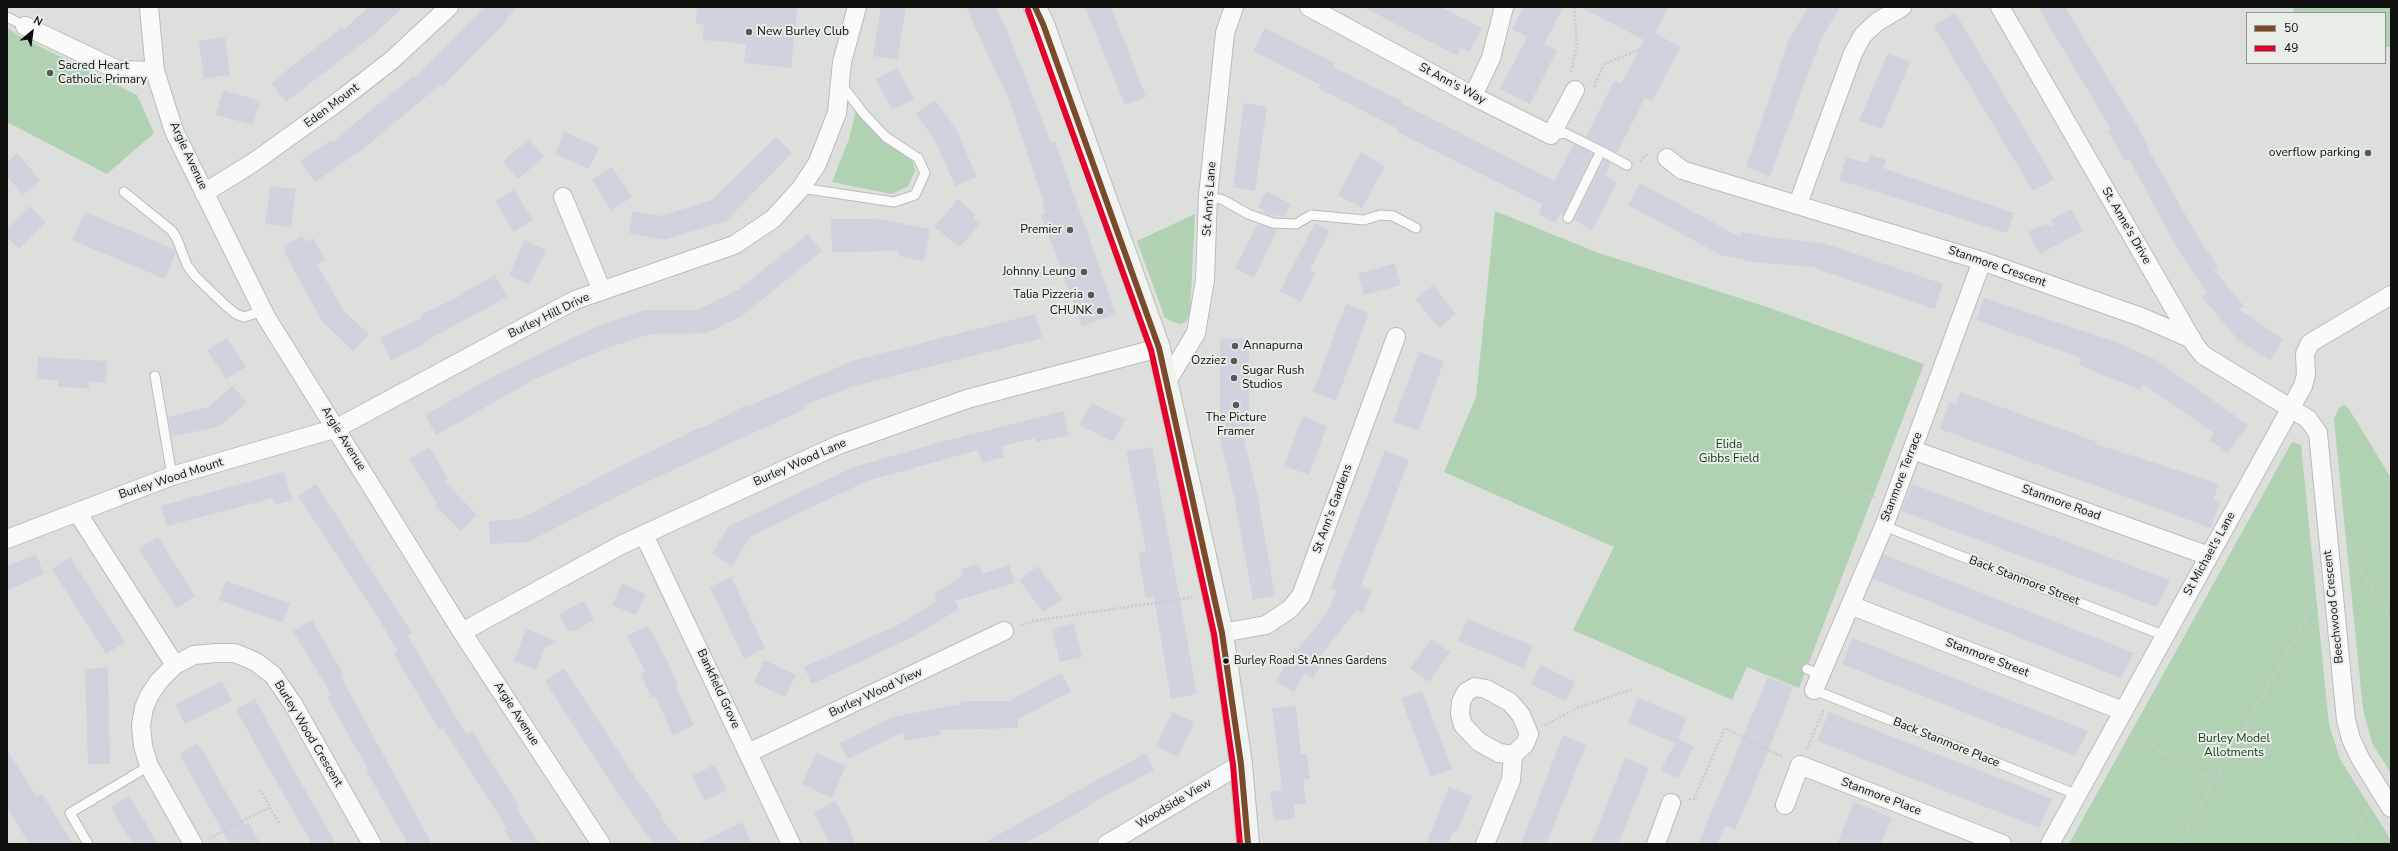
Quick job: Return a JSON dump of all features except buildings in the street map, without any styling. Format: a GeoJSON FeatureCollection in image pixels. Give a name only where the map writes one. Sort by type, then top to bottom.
{"type":"FeatureCollection","features":[{"type":"Feature","properties":{"kind":"street","name":"Argie Avenue"},"geometry":{"type":"LineString","coordinates":[[149,7],[155,71],[174,131],[263,311],[337,428],[462,632],[601,844]]}},
{"type":"Feature","properties":{"kind":"street","name":"Eden Mount"},"geometry":{"type":"LineString","coordinates":[[204,193],[254,162],[343,98],[392,60],[449,7]]}},
{"type":"Feature","properties":{"kind":"street","name":"Burley Hill Drive"},"geometry":{"type":"LineString","coordinates":[[337,428],[575,300],[602,292],[734,245],[773,219],[801,188],[817,164],[837,113],[842,62],[857,7]]}},
{"type":"Feature","properties":{"kind":"street"},"geometry":{"type":"LineString","coordinates":[[1035,7],[1043,24],[1134,274],[1159,348],[1222,633],[1241,764],[1248,844]]}},
{"type":"Feature","properties":{"kind":"street","name":"St Ann's Lane"},"geometry":{"type":"LineString","coordinates":[[1166,383],[1196,333],[1205,280],[1208,196],[1225,33],[1234,7]]}},
{"type":"Feature","properties":{"kind":"street","name":"St Ann's Way"},"geometry":{"type":"LineString","coordinates":[[1309,7],[1473,96],[1551,135]]}},
{"type":"Feature","properties":{"kind":"street"},"geometry":{"type":"LineString","coordinates":[[1473,96],[1491,58],[1504,7]]}},
{"type":"Feature","properties":{"kind":"street"},"geometry":{"type":"LineString","coordinates":[[1798,204],[1853,53],[1863,35],[1877,22],[1902,7]]}},
{"type":"Feature","properties":{"kind":"street","name":"St. Anne's Drive"},"geometry":{"type":"LineString","coordinates":[[2000,7],[2192,339],[2203,355],[2290,408]]}},
{"type":"Feature","properties":{"kind":"street"},"geometry":{"type":"LineString","coordinates":[[25,26],[118,70],[155,71]]}},
{"type":"Feature","properties":{"kind":"street"},"geometry":{"type":"LineString","coordinates":[[1551,135],[1575,90]]}},
{"type":"Feature","properties":{"kind":"street","name":"Stanmore Crescent"},"geometry":{"type":"LineString","coordinates":[[1667,158],[1682,170],[1982,261],[2141,317],[2192,339]]}},
{"type":"Feature","properties":{"kind":"street"},"geometry":{"type":"LineString","coordinates":[[563,197],[602,292]]}},
{"type":"Feature","properties":{"kind":"street","name":"Stanmore Terrace"},"geometry":{"type":"LineString","coordinates":[[1818,683],[1892,506],[1982,261]]}},
{"type":"Feature","properties":{"kind":"street","name":"St Michael's Lane"},"geometry":{"type":"LineString","coordinates":[[2050,844],[2303,386],[2306,375],[2305,354],[2310,343],[2391,295]]}},
{"type":"Feature","properties":{"kind":"street","name":"St Ann's Gardens"},"geometry":{"type":"LineString","coordinates":[[1222,633],[1266,625],[1290,609],[1301,596],[1396,337]]}},
{"type":"Feature","properties":{"kind":"street","name":"Burley Wood Lane"},"geometry":{"type":"LineString","coordinates":[[462,632],[644,535],[838,445],[966,399],[1159,348]]}},
{"type":"Feature","properties":{"kind":"street","name":"Beechwood Crescent"},"geometry":{"type":"LineString","coordinates":[[2290,408],[2308,419],[2318,433],[2346,720],[2351,739],[2391,808]]}},
{"type":"Feature","properties":{"kind":"street","name":"Burley Wood Mount"},"geometry":{"type":"LineString","coordinates":[[7,539],[172,476],[337,428]]}},
{"type":"Feature","properties":{"kind":"street","name":"Stanmore Road"},"geometry":{"type":"LineString","coordinates":[[1913,450],[2209,556]]}},
{"type":"Feature","properties":{"kind":"street"},"geometry":{"type":"LineString","coordinates":[[77,512],[176,665]]}},
{"type":"Feature","properties":{"kind":"street","name":"Bankfield Grove"},"geometry":{"type":"LineString","coordinates":[[644,535],[791,844]]}},
{"type":"Feature","properties":{"kind":"street","name":"Stanmore Street"},"geometry":{"type":"LineString","coordinates":[[1850,605],[2120,718]]}},
{"type":"Feature","properties":{"kind":"street","name":"Burley Wood View"},"geometry":{"type":"LineString","coordinates":[[748,754],[1004,631]]}},
{"type":"Feature","properties":{"kind":"street","name":"Burley Wood Crescent"},"geometry":{"type":"LineString","coordinates":[[200,842],[149,766],[143,746],[141,725],[144,708],[159,681],[176,665],[194,655],[216,653],[235,654],[256,662],[273,675],[293,704],[372,844]]}},
{"type":"Feature","properties":{"kind":"street"},"geometry":{"type":"LineString","coordinates":[[1485,844],[1511,780],[1513,755],[1525,744],[1529,734],[1521,715],[1510,702],[1486,689],[1475,687],[1466,692],[1461,702],[1460,714],[1463,725],[1479,742],[1499,753],[1513,755]]}},
{"type":"Feature","properties":{"kind":"street","name":"Woodside View"},"geometry":{"type":"LineString","coordinates":[[1107,844],[1241,764]]}},
{"type":"Feature","properties":{"kind":"street"},"geometry":{"type":"LineString","coordinates":[[1784,805],[1800,765]]}},
{"type":"Feature","properties":{"kind":"street","name":"Stanmore Place"},"geometry":{"type":"LineString","coordinates":[[1800,765],[2002,844]]}},
{"type":"Feature","properties":{"kind":"street"},"geometry":{"type":"LineString","coordinates":[[1656,844],[1671,803]]}},
{"type":"Feature","properties":{"kind":"lane"},"geometry":{"type":"LineString","coordinates":[[7,17],[25,26]]}},
{"type":"Feature","properties":{"kind":"lane"},"geometry":{"type":"LineString","coordinates":[[801,188],[894,202],[915,195],[925,173],[918,158],[886,138],[864,114],[841,83]]}},
{"type":"Feature","properties":{"kind":"lane"},"geometry":{"type":"LineString","coordinates":[[1551,135],[1566,133],[1627,165]]}},
{"type":"Feature","properties":{"kind":"lane"},"geometry":{"type":"LineString","coordinates":[[1568,218],[1601,151]]}},
{"type":"Feature","properties":{"kind":"lane"},"geometry":{"type":"LineString","coordinates":[[124,192],[172,231],[177,239],[187,265],[195,276],[225,305],[236,314],[244,317],[263,311]]}},
{"type":"Feature","properties":{"kind":"lane"},"geometry":{"type":"LineString","coordinates":[[1208,196],[1223,200],[1248,214],[1273,223],[1296,224],[1311,215],[1364,220],[1380,215],[1393,216],[1416,228]]}},
{"type":"Feature","properties":{"kind":"lane"},"geometry":{"type":"LineString","coordinates":[[155,376],[172,476]]}},
{"type":"Feature","properties":{"kind":"lane","name":"Back Stanmore Street"},"geometry":{"type":"LineString","coordinates":[[1884,526],[2165,636]]}},
{"type":"Feature","properties":{"kind":"lane","name":"Back Stanmore Place"},"geometry":{"type":"LineString","coordinates":[[1818,683],[2078,795]]}},
{"type":"Feature","properties":{"kind":"lane"},"geometry":{"type":"LineString","coordinates":[[88,844],[70,813],[149,766]]}},
{"type":"Feature","properties":{"kind":"path"},"geometry":{"type":"LineString","coordinates":[[1574,7],[1577,45],[1571,70],[1575,90],[1590,97],[1604,64],[1639,50]]}},
{"type":"Feature","properties":{"kind":"path"},"geometry":{"type":"LineString","coordinates":[[1134,274],[1162,261],[1173,253],[1194,227],[1207,225]]}},
{"type":"Feature","properties":{"kind":"path"},"geometry":{"type":"LineString","coordinates":[[1851,488],[1892,506]]}},
{"type":"Feature","properties":{"kind":"path"},"geometry":{"type":"LineString","coordinates":[[2328,546],[2347,548],[2391,619]]}},
{"type":"Feature","properties":{"kind":"path"},"geometry":{"type":"LineString","coordinates":[[1004,631],[1033,621],[1214,594]]}},
{"type":"Feature","properties":{"kind":"path"},"geometry":{"type":"LineString","coordinates":[[2179,844],[2316,600]]}},
{"type":"Feature","properties":{"kind":"path"},"geometry":{"type":"LineString","coordinates":[[1671,803],[1694,799],[1725,728],[1800,765],[1818,683]]}},
{"type":"Feature","properties":{"kind":"path"},"geometry":{"type":"LineString","coordinates":[[1529,734],[1578,708],[1633,689]]}},
{"type":"Feature","properties":{"kind":"path"},"geometry":{"type":"LineString","coordinates":[[2120,718],[2214,781]]}},
{"type":"Feature","properties":{"kind":"path"},"geometry":{"type":"LineString","coordinates":[[260,790],[279,823]]}},
{"type":"Feature","properties":{"kind":"path"},"geometry":{"type":"LineString","coordinates":[[2349,844],[2380,791]]}},
{"type":"Feature","properties":{"kind":"path"},"geometry":{"type":"LineString","coordinates":[[200,842],[270,807]]}},
{"type":"Feature","properties":{"kind":"green space"},"geometry":{"type":"Polygon","coordinates":[[[2294,7],[2391,7],[2391,47],[2386,47],[2386,12],[2293,12],[2294,7]]]}},
{"type":"Feature","properties":{"kind":"green space","name":"Sacred Heart Catholic Primary"},"geometry":{"type":"Polygon","coordinates":[[[7,28],[21,37],[137,95],[154,133],[107,174],[7,122],[7,28]]]}},
{"type":"Feature","properties":{"kind":"green space"},"geometry":{"type":"Polygon","coordinates":[[[856,110],[908,155],[913,163],[915,171],[908,186],[892,194],[832,182],[849,139],[856,110]]]}},
{"type":"Feature","properties":{"kind":"green space","name":"Elida Gibbs Field"},"geometry":{"type":"Polygon","coordinates":[[[1495,211],[1596,252],[1767,307],[1924,364],[1799,688],[1747,667],[1732,700],[1573,630],[1614,547],[1444,472],[1476,397],[1495,211]]]}},
{"type":"Feature","properties":{"kind":"green space"},"geometry":{"type":"Polygon","coordinates":[[[1195,214],[1190,313],[1186,322],[1179,324],[1165,318],[1137,241],[1195,214]]]}},
{"type":"Feature","properties":{"kind":"green space"},"geometry":{"type":"Polygon","coordinates":[[[2344,405],[2349,409],[2391,478],[2391,773],[2372,743],[2363,709],[2334,419],[2339,408],[2344,405]]]}},
{"type":"Feature","properties":{"kind":"green space","name":"Burley Model Allotments"},"geometry":{"type":"Polygon","coordinates":[[[2292,442],[2301,445],[2329,725],[2340,759],[2391,840],[2391,844],[2069,844],[2292,442]]]}},
{"type":"Feature","properties":{"kind":"transit line","name":"50"},"geometry":{"type":"LineString","coordinates":[[1035,7],[1043,24],[1159,348],[1222,633],[1241,764],[1248,844]]}},
{"type":"Feature","properties":{"kind":"transit line","name":"49"},"geometry":{"type":"LineString","coordinates":[[1028,10],[1151,350],[1214,634],[1233,765],[1240,844]]}},
{"type":"Feature","properties":{"kind":"place","name":"New Burley Club"},"geometry":{"type":"Point","coordinates":[749,32]}},
{"type":"Feature","properties":{"kind":"place","name":"Sacred Heart Catholic Primary"},"geometry":{"type":"Point","coordinates":[50,73]}},
{"type":"Feature","properties":{"kind":"place","name":"overflow parking"},"geometry":{"type":"Point","coordinates":[2368,153]}},
{"type":"Feature","properties":{"kind":"place","name":"Premier"},"geometry":{"type":"Point","coordinates":[1070,230]}},
{"type":"Feature","properties":{"kind":"place","name":"Johnny Leung"},"geometry":{"type":"Point","coordinates":[1084,272]}},
{"type":"Feature","properties":{"kind":"place","name":"Talia Pizzeria"},"geometry":{"type":"Point","coordinates":[1091,295]}},
{"type":"Feature","properties":{"kind":"place","name":"CHUNK"},"geometry":{"type":"Point","coordinates":[1100,311]}},
{"type":"Feature","properties":{"kind":"place","name":"Annapurna"},"geometry":{"type":"Point","coordinates":[1235,346]}},
{"type":"Feature","properties":{"kind":"place","name":"Ozziez"},"geometry":{"type":"Point","coordinates":[1234,361]}},
{"type":"Feature","properties":{"kind":"place","name":"Sugar Rush Studios"},"geometry":{"type":"Point","coordinates":[1234,378]}},
{"type":"Feature","properties":{"kind":"place","name":"The Picture Framer"},"geometry":{"type":"Point","coordinates":[1236,405]}},
{"type":"Feature","properties":{"kind":"place","name":"Burley Road St Annes Gardens"},"geometry":{"type":"Point","coordinates":[1226,661]}}]}
